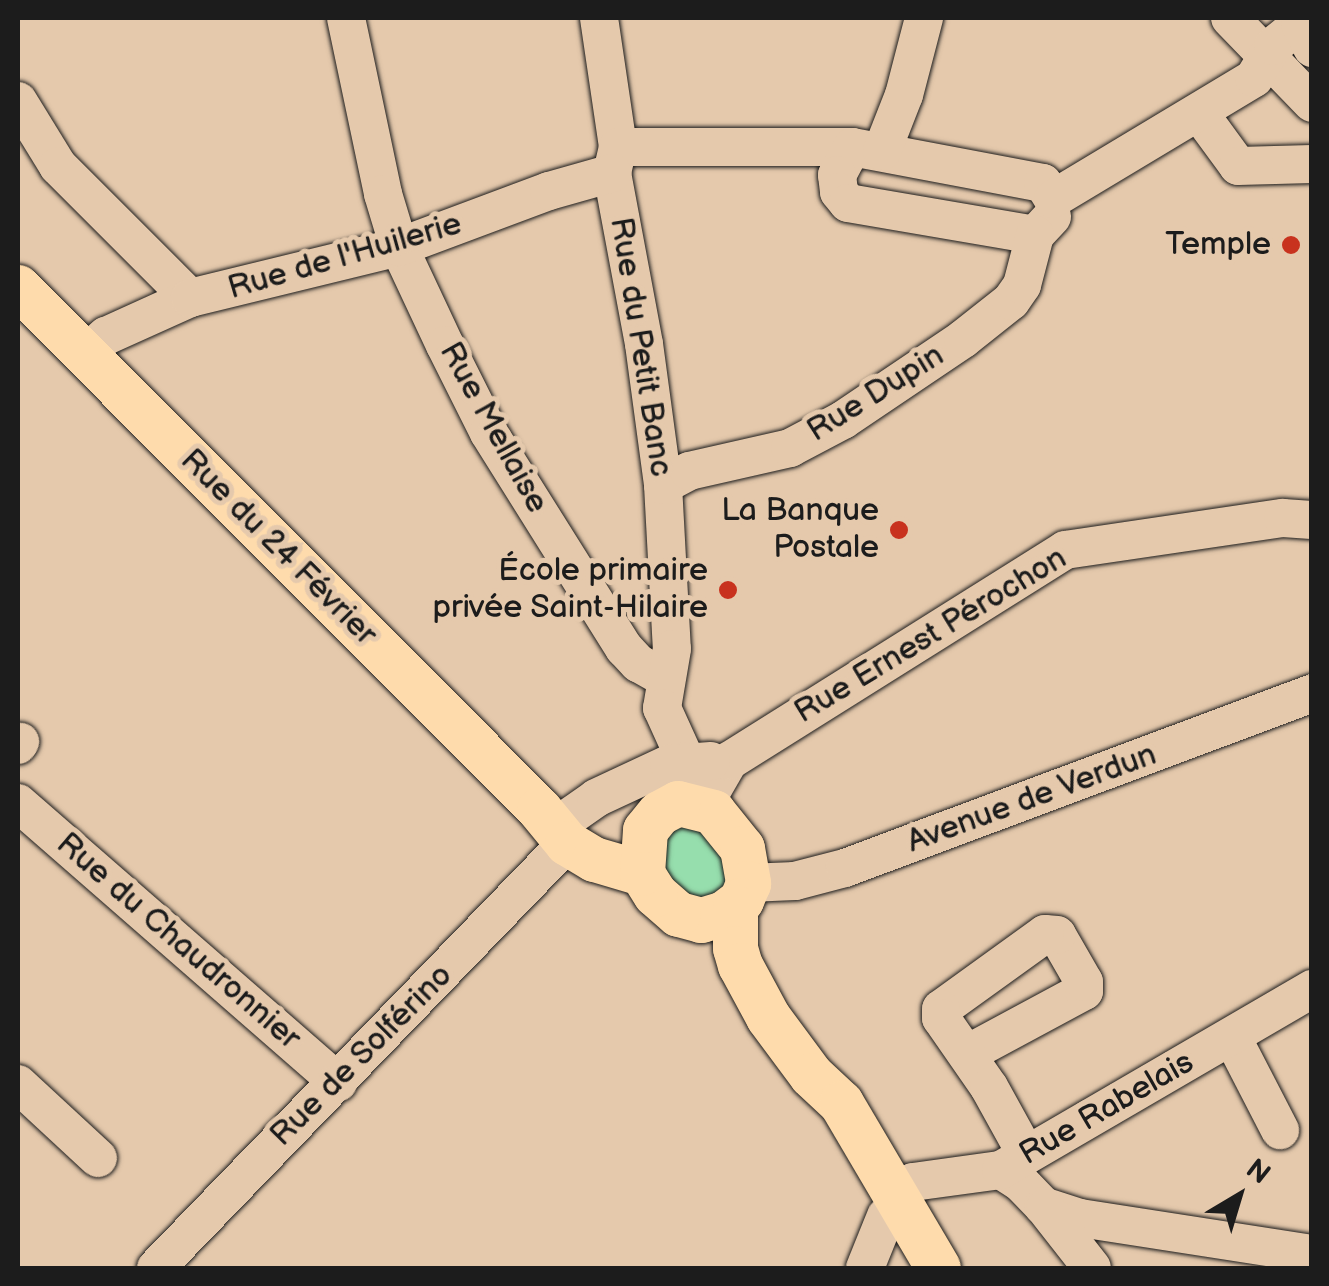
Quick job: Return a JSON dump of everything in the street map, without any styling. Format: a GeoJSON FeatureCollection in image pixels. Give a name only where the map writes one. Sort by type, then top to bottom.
{"type":"FeatureCollection","features":[{"type":"Feature","properties":{"kind":"main road","name":"Rue du 24 Février"},"geometry":{"type":"LineString","coordinates":[[18,287],[85,354],[347,638],[557,824]]}},
{"type":"Feature","properties":{"kind":"main road"},"geometry":{"type":"LineString","coordinates":[[768,1017],[750,1004],[678,914],[655,894],[643,851],[666,808],[694,790],[734,835],[748,868],[735,948],[740,965],[768,1017],[811,1075],[841,1104],[919,1268]]}},
{"type":"Feature","properties":{"kind":"main road"},"geometry":{"type":"LineString","coordinates":[[557,824],[598,830],[643,851]]}},
{"type":"Feature","properties":{"kind":"main road"},"geometry":{"type":"LineString","coordinates":[[678,914],[701,920],[741,895]]}},
{"type":"Feature","properties":{"kind":"main road"},"geometry":{"type":"LineString","coordinates":[[892,1209],[938,1268]]}},
{"type":"Feature","properties":{"kind":"street","name":"Rue Mellaise"},"geometry":{"type":"LineString","coordinates":[[346,18],[383,194],[400,247],[489,433],[624,648],[638,663],[665,678]]}},
{"type":"Feature","properties":{"kind":"street","name":"Rue du Petit Banc"},"geometry":{"type":"LineString","coordinates":[[599,18],[615,160],[662,485],[672,648],[665,678]]}},
{"type":"Feature","properties":{"kind":"street"},"geometry":{"type":"LineString","coordinates":[[924,18],[904,95],[867,149],[837,175],[839,192],[848,203],[1035,235]]}},
{"type":"Feature","properties":{"kind":"street"},"geometry":{"type":"LineString","coordinates":[[1230,18],[1312,103]]}},
{"type":"Feature","properties":{"kind":"street"},"geometry":{"type":"LineString","coordinates":[[1054,200],[1072,184],[1200,114],[1254,78],[1267,56],[1306,33]]}},
{"type":"Feature","properties":{"kind":"street"},"geometry":{"type":"LineString","coordinates":[[18,101],[58,166],[190,298]]}},
{"type":"Feature","properties":{"kind":"street"},"geometry":{"type":"LineString","coordinates":[[1200,114],[1238,166],[1312,164]]}},
{"type":"Feature","properties":{"kind":"street","name":"Rue de l'Huilerie"},"geometry":{"type":"LineString","coordinates":[[85,354],[106,336],[190,298],[400,247],[549,191],[615,160],[867,149],[1043,183],[1054,200]]}},
{"type":"Feature","properties":{"kind":"street","name":"Rue Dupin"},"geometry":{"type":"LineString","coordinates":[[662,485],[689,471],[790,448],[918,370],[1010,301],[1022,285],[1035,235],[1050,223],[1054,200]]}},
{"type":"Feature","properties":{"kind":"street","name":"Rue Ernest Pérochon"},"geometry":{"type":"LineString","coordinates":[[694,790],[729,761],[1065,550],[1284,518],[1309,522]]}},
{"type":"Feature","properties":{"kind":"street"},"geometry":{"type":"LineString","coordinates":[[665,678],[662,708],[694,790]]}},
{"type":"Feature","properties":{"kind":"street","name":"Avenue de Verdun"},"geometry":{"type":"LineString","coordinates":[[741,895],[844,868],[1312,693]]}},
{"type":"Feature","properties":{"kind":"street","name":"Rue de Solférino"},"geometry":{"type":"LineString","coordinates":[[156,1268],[338,1082],[557,824],[596,798],[669,764],[694,790]]}},
{"type":"Feature","properties":{"kind":"street","name":"Rue du Chaudronnier"},"geometry":{"type":"LineString","coordinates":[[18,803],[338,1082]]}},
{"type":"Feature","properties":{"kind":"street","name":"Rue Rabelais"},"geometry":{"type":"LineString","coordinates":[[892,1209],[904,1187],[913,1182],[1014,1162],[1312,989]]}},
{"type":"Feature","properties":{"kind":"street"},"geometry":{"type":"LineString","coordinates":[[1232,1037],[1280,1130]]}},
{"type":"Feature","properties":{"kind":"street"},"geometry":{"type":"LineString","coordinates":[[967,1054],[1022,1182],[1092,1268]]}},
{"type":"Feature","properties":{"kind":"street"},"geometry":{"type":"LineString","coordinates":[[18,1084],[98,1158]]}},
{"type":"Feature","properties":{"kind":"street"},"geometry":{"type":"LineString","coordinates":[[1043,1206],[1080,1218],[1312,1254]]}},
{"type":"Feature","properties":{"kind":"street"},"geometry":{"type":"LineString","coordinates":[[866,1268],[892,1209]]}},
{"type":"Feature","properties":{"kind":"green space"},"geometry":{"type":"Polygon","coordinates":[[[701,818],[737,881],[690,906],[651,848],[661,830],[701,818]]]}},
{"type":"Feature","properties":{"kind":"place","name":"Temple"},"geometry":{"type":"Point","coordinates":[1291,245]}},
{"type":"Feature","properties":{"kind":"place","name":"La Banque Postale"},"geometry":{"type":"Point","coordinates":[899,530]}},
{"type":"Feature","properties":{"kind":"place","name":"École primaire privée Saint-Hilaire"},"geometry":{"type":"Point","coordinates":[728,590]}}]}
